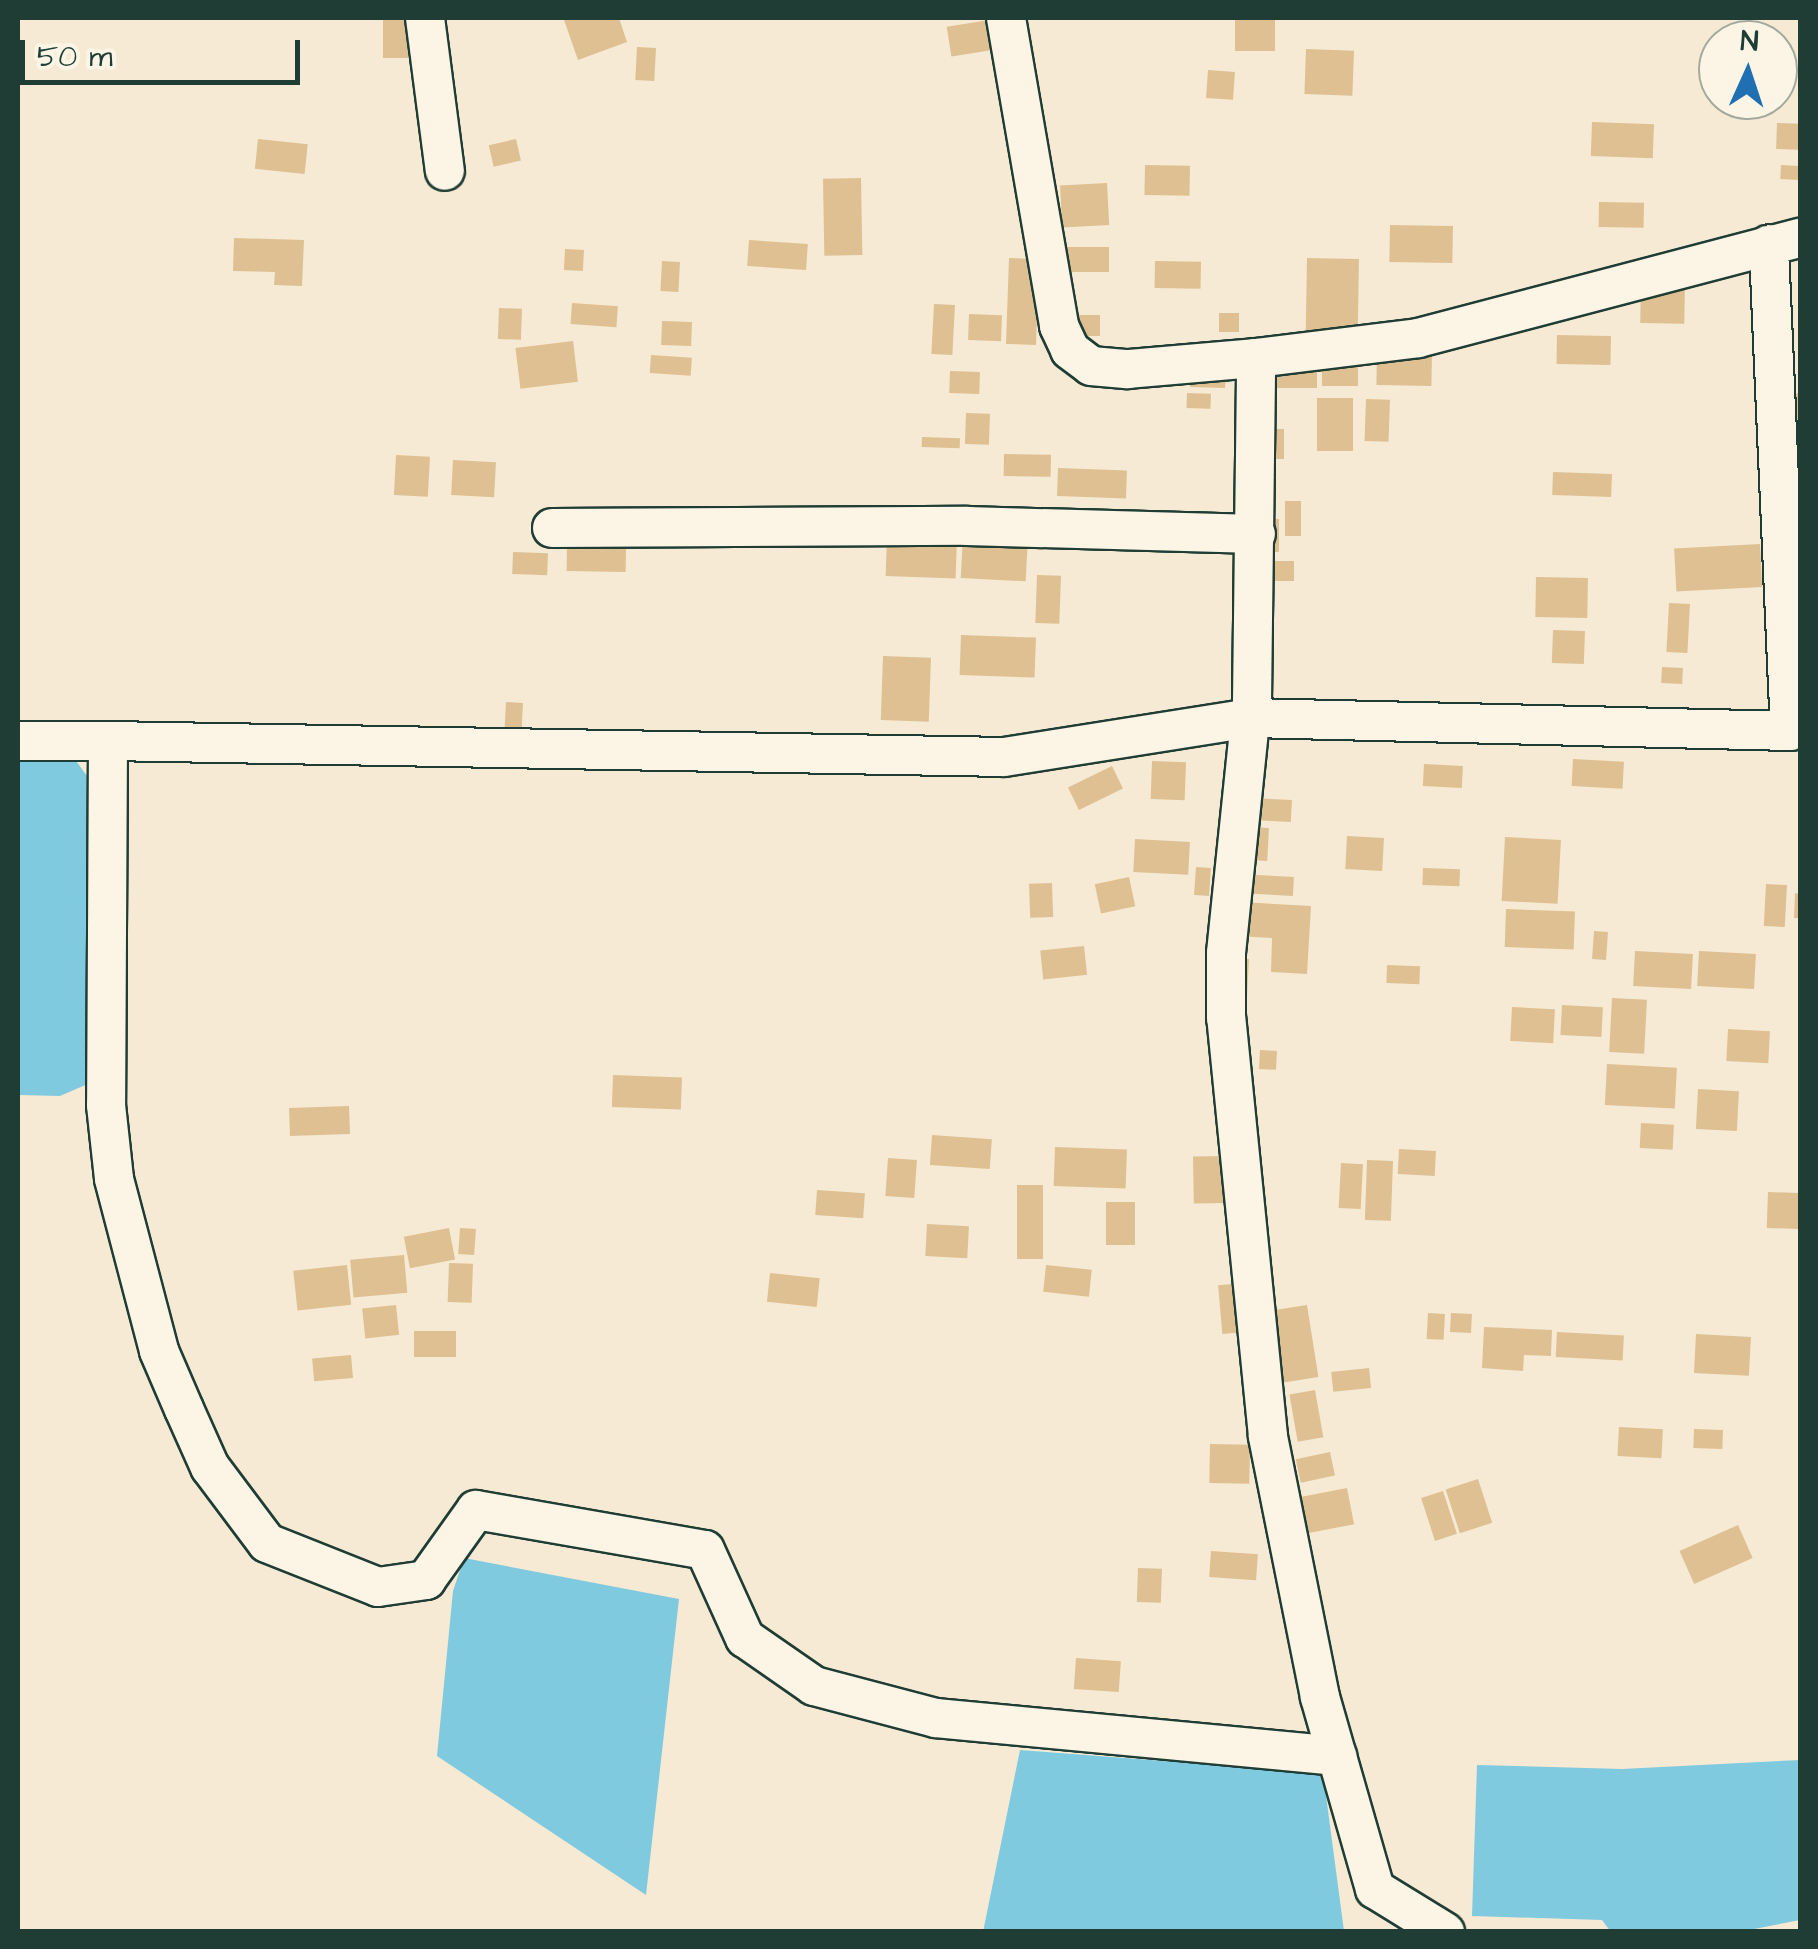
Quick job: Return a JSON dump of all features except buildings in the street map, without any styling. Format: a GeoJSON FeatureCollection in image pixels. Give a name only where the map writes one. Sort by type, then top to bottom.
{"type":"FeatureCollection","features":[{"type":"Feature","properties":{"kind":"street"},"geometry":{"type":"LineString","coordinates":[[425,18],[445,171]]}},
{"type":"Feature","properties":{"kind":"street"},"geometry":{"type":"LineString","coordinates":[[18,741],[1004,756],[1251,718],[1795,731],[1785,241],[1418,338],[1128,369],[1091,366],[1070,350],[1059,326],[1006,18]]}},
{"type":"Feature","properties":{"kind":"street"},"geometry":{"type":"LineString","coordinates":[[1256,358],[1251,718],[1226,953],[1230,1074],[1268,1436],[1337,1756],[1375,1888],[1445,1932]]}},
{"type":"Feature","properties":{"kind":"street"},"geometry":{"type":"LineString","coordinates":[[552,528],[967,526],[1256,534]]}},
{"type":"Feature","properties":{"kind":"street"},"geometry":{"type":"LineString","coordinates":[[108,741],[106,1105],[114,1179],[165,1365],[210,1466],[267,1543],[378,1588],[426,1580],[476,1510],[705,1550],[745,1638],[814,1686],[936,1718],[1337,1756]]}},
{"type":"Feature","properties":{"kind":"water"},"geometry":{"type":"Polygon","coordinates":[[[18,756],[74,758],[100,794],[90,1083],[60,1096],[18,1095],[18,756]]]}},
{"type":"Feature","properties":{"kind":"water"},"geometry":{"type":"Polygon","coordinates":[[[464,1558],[679,1599],[646,1895],[437,1756],[453,1591],[464,1558]]]}},
{"type":"Feature","properties":{"kind":"water"},"geometry":{"type":"Polygon","coordinates":[[[1020,1750],[1323,1773],[1344,1931],[983,1932],[1020,1750]]]}},
{"type":"Feature","properties":{"kind":"water"},"geometry":{"type":"Polygon","coordinates":[[[1800,1760],[1800,1920],[1744,1931],[1611,1932],[1602,1920],[1472,1916],[1477,1765],[1622,1769],[1800,1760]]]}}]}
